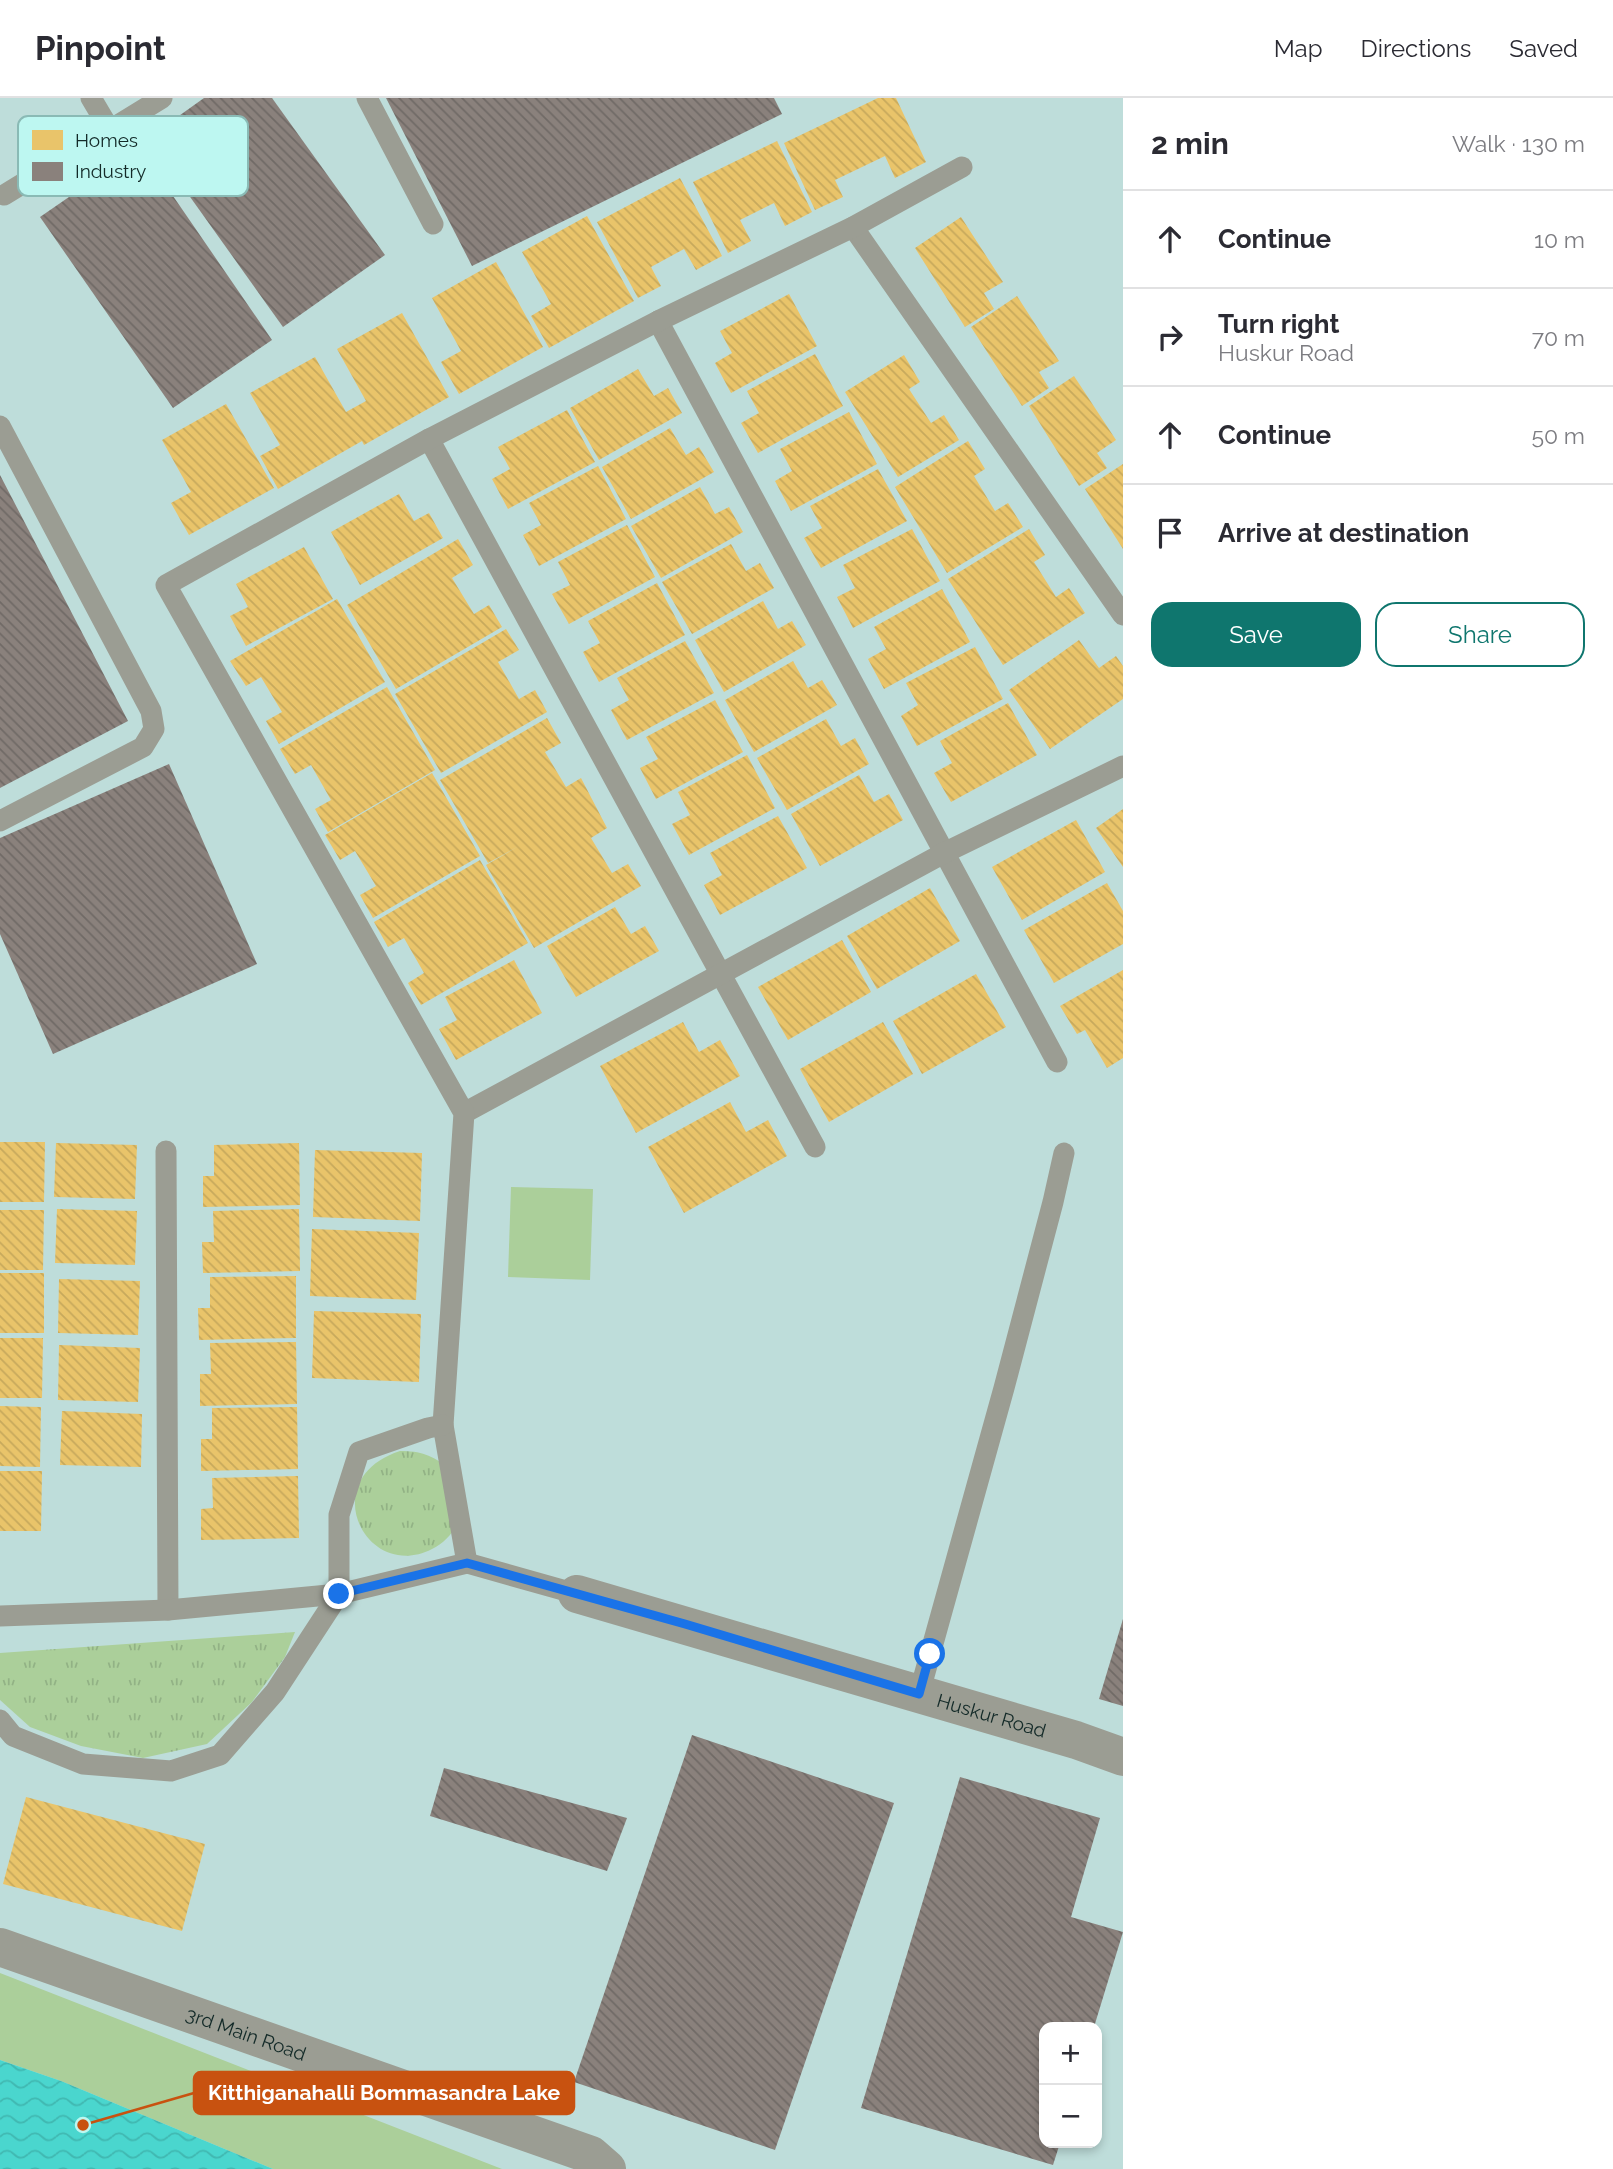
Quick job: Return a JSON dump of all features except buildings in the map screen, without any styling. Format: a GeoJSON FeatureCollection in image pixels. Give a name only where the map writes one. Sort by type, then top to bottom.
{"type":"FeatureCollection","features":[{"type":"Feature","properties":{"kind":"street","name":"Huskur Road"},"geometry":{"type":"LineString","coordinates":[[577,1594],[1123,1757]]}},
{"type":"Feature","properties":{"kind":"street","name":"3rd Main Road"},"geometry":{"type":"LineString","coordinates":[[0,1947],[591,2155],[607,2169]]}},
{"type":"Feature","properties":{"kind":"lane"},"geometry":{"type":"LineString","coordinates":[[91,98],[102,116]]}},
{"type":"Feature","properties":{"kind":"lane"},"geometry":{"type":"LineString","coordinates":[[133,116],[162,98]]}},
{"type":"Feature","properties":{"kind":"lane"},"geometry":{"type":"LineString","coordinates":[[367,98],[433,224]]}},
{"type":"Feature","properties":{"kind":"lane"},"geometry":{"type":"LineString","coordinates":[[467,1563],[443,1425],[464,1113],[166,585],[429,439],[658,321],[853,227],[962,167]]}},
{"type":"Feature","properties":{"kind":"lane"},"geometry":{"type":"LineString","coordinates":[[4,195],[18,186]]}},
{"type":"Feature","properties":{"kind":"lane"},"geometry":{"type":"LineString","coordinates":[[853,227],[1123,615]]}},
{"type":"Feature","properties":{"kind":"lane"},"geometry":{"type":"LineString","coordinates":[[658,321],[1057,1062]]}},
{"type":"Feature","properties":{"kind":"lane"},"geometry":{"type":"LineString","coordinates":[[0,426],[150,711],[154,729],[143,747],[0,821]]}},
{"type":"Feature","properties":{"kind":"lane"},"geometry":{"type":"LineString","coordinates":[[429,439],[815,1147]]}},
{"type":"Feature","properties":{"kind":"lane"},"geometry":{"type":"LineString","coordinates":[[464,1113],[944,853],[1123,766]]}},
{"type":"Feature","properties":{"kind":"lane"},"geometry":{"type":"LineString","coordinates":[[166,1152],[168,1611]]}},
{"type":"Feature","properties":{"kind":"lane"},"geometry":{"type":"LineString","coordinates":[[919,1694],[1007,1375],[1064,1153]]}},
{"type":"Feature","properties":{"kind":"lane"},"geometry":{"type":"LineString","coordinates":[[0,1720],[13,1736],[83,1764],[170,1771],[220,1755],[275,1692],[339,1594],[339,1515],[359,1452],[443,1425]]}},
{"type":"Feature","properties":{"kind":"lane"},"geometry":{"type":"LineString","coordinates":[[0,1616],[168,1611],[339,1594],[467,1563],[577,1594]]}},
{"type":"Feature","properties":{"kind":"green space"},"geometry":{"type":"Polygon","coordinates":[[[511,1187],[593,1189],[590,1280],[508,1277],[511,1187]]]}},
{"type":"Feature","properties":{"kind":"green space"},"geometry":{"type":"Polygon","coordinates":[[[400,1451],[426,1455],[448,1468],[458,1517],[456,1526],[444,1541],[432,1549],[408,1556],[387,1552],[370,1540],[359,1523],[355,1503],[359,1483],[374,1465],[400,1451]]]}},
{"type":"Feature","properties":{"kind":"green space"},"geometry":{"type":"Polygon","coordinates":[[[295,1632],[285,1657],[252,1702],[207,1744],[143,1758],[81,1746],[30,1727],[0,1700],[0,1653],[295,1632]]]}},
{"type":"Feature","properties":{"kind":"green space"},"geometry":{"type":"Polygon","coordinates":[[[0,1973],[502,2169],[273,2169],[61,2081],[0,2060],[0,1973]]]}},
{"type":"Feature","properties":{"kind":"water"},"geometry":{"type":"Polygon","coordinates":[[[0,2060],[61,2081],[273,2169],[0,2169],[0,2060]]]}},
{"type":"Feature","properties":{"kind":"place","name":"Kitthiganahalli Bommasandra Lake"},"geometry":{"type":"Point","coordinates":[83,2125]}},
{"type":"Feature","properties":{"kind":"route"},"geometry":{"type":"LineString","coordinates":[[339,1594],[467,1563],[919,1694],[930,1654]]}}]}
